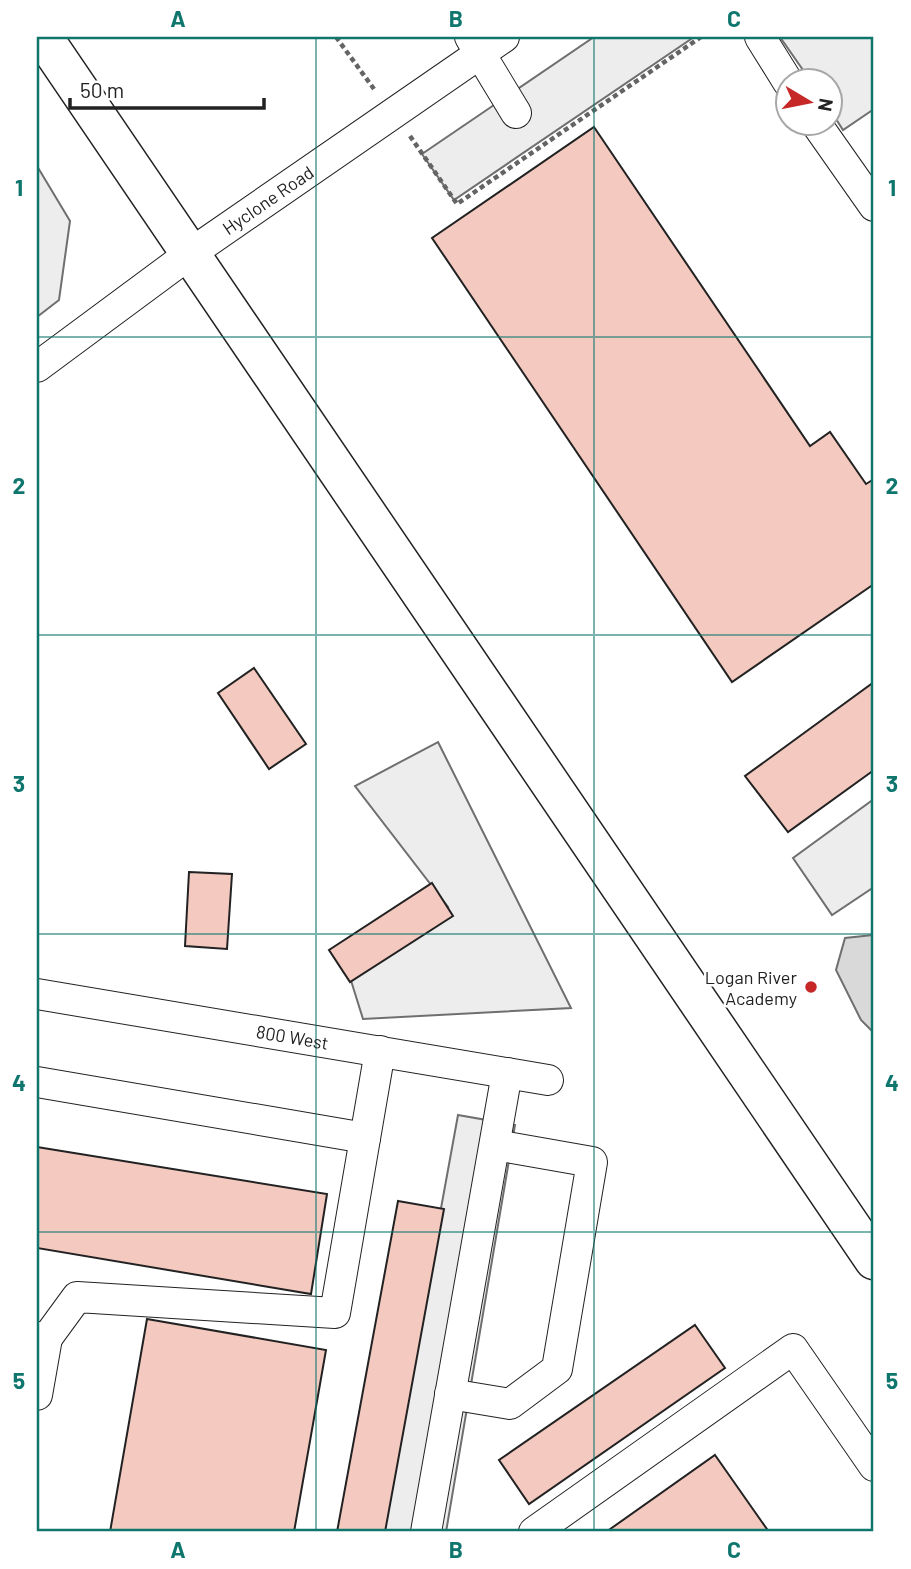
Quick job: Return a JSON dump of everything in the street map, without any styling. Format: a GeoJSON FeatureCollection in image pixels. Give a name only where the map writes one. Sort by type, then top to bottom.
{"type":"FeatureCollection","features":[{"type":"Feature","properties":{"kind":"highway"},"geometry":{"type":"LineString","coordinates":[[43,37],[874,1260]]}},
{"type":"Feature","properties":{"kind":"street"},"geometry":{"type":"LineString","coordinates":[[760,37],[779,66]]}},
{"type":"Feature","properties":{"kind":"street","name":"Hyclone Road"},"geometry":{"type":"LineString","coordinates":[[37,368],[191,253],[484,42]]}},
{"type":"Feature","properties":{"kind":"street"},"geometry":{"type":"LineString","coordinates":[[484,42],[516,113]]}},
{"type":"Feature","properties":{"kind":"street"},"geometry":{"type":"LineString","coordinates":[[825,136],[874,206]]}},
{"type":"Feature","properties":{"kind":"street","name":"800 West"},"geometry":{"type":"LineString","coordinates":[[37,995],[548,1080]]}},
{"type":"Feature","properties":{"kind":"street"},"geometry":{"type":"LineString","coordinates":[[37,1395],[42,1338],[78,1297],[335,1313],[380,1051]]}},
{"type":"Feature","properties":{"kind":"street"},"geometry":{"type":"LineString","coordinates":[[426,1532],[507,1073]]}},
{"type":"Feature","properties":{"kind":"street"},"geometry":{"type":"LineString","coordinates":[[37,1083],[365,1138]]}},
{"type":"Feature","properties":{"kind":"street"},"geometry":{"type":"LineString","coordinates":[[450,1394],[510,1404],[557,1369],[592,1162],[495,1145]]}},
{"type":"Feature","properties":{"kind":"street"},"geometry":{"type":"LineString","coordinates":[[534,1532],[793,1349],[874,1466]]}},
{"type":"Feature","properties":{"kind":"path"},"geometry":{"type":"LineString","coordinates":[[336,37],[374,89]]}},
{"type":"Feature","properties":{"kind":"path"},"geometry":{"type":"LineString","coordinates":[[407,132],[457,204],[701,37]]}},
{"type":"Feature","properties":{"kind":"shaded area"},"geometry":{"type":"Polygon","coordinates":[[[594,37],[694,37],[454,200],[422,154],[594,37]]]}},
{"type":"Feature","properties":{"kind":"shaded area"},"geometry":{"type":"Polygon","coordinates":[[[780,37],[874,37],[874,109],[844,129],[844,66],[800,66],[780,37]]]}},
{"type":"Feature","properties":{"kind":"shaded area"},"geometry":{"type":"Polygon","coordinates":[[[37,166],[70,221],[59,300],[37,317],[37,166]]]}},
{"type":"Feature","properties":{"kind":"shaded area"},"geometry":{"type":"Polygon","coordinates":[[[438,742],[571,1008],[363,1019],[348,971],[448,907],[355,786],[438,742]]]}},
{"type":"Feature","properties":{"kind":"shaded area"},"geometry":{"type":"Polygon","coordinates":[[[874,799],[874,887],[832,915],[793,858],[874,799]]]}},
{"type":"Feature","properties":{"kind":"shaded area"},"geometry":{"type":"Polygon","coordinates":[[[873,935],[874,1033],[861,1020],[836,970],[845,938],[873,935]]]}},
{"type":"Feature","properties":{"kind":"shaded area"},"geometry":{"type":"Polygon","coordinates":[[[458,1115],[515,1125],[446,1532],[382,1532],[458,1115]]]}},
{"type":"Feature","properties":{"kind":"building"},"geometry":{"type":"Polygon","coordinates":[[[594,127],[810,446],[830,432],[866,484],[874,479],[874,584],[732,682],[432,238],[594,127]]]}},
{"type":"Feature","properties":{"kind":"building"},"geometry":{"type":"Polygon","coordinates":[[[254,668],[306,744],[269,769],[218,693],[254,668]]]}},
{"type":"Feature","properties":{"kind":"building"},"geometry":{"type":"Polygon","coordinates":[[[874,682],[874,770],[788,832],[745,776],[874,682]]]}},
{"type":"Feature","properties":{"kind":"building"},"geometry":{"type":"Polygon","coordinates":[[[189,872],[232,874],[227,949],[185,946],[189,872]]]}},
{"type":"Feature","properties":{"kind":"building"},"geometry":{"type":"Polygon","coordinates":[[[432,883],[453,916],[350,982],[329,950],[432,883]]]}},
{"type":"Feature","properties":{"kind":"building"},"geometry":{"type":"Polygon","coordinates":[[[37,1147],[327,1194],[311,1294],[37,1248],[37,1147]]]}},
{"type":"Feature","properties":{"kind":"building"},"geometry":{"type":"Polygon","coordinates":[[[398,1201],[444,1209],[385,1532],[337,1532],[398,1201]]]}},
{"type":"Feature","properties":{"kind":"building"},"geometry":{"type":"Polygon","coordinates":[[[147,1319],[326,1350],[294,1532],[110,1532],[147,1319]]]}},
{"type":"Feature","properties":{"kind":"building"},"geometry":{"type":"Polygon","coordinates":[[[695,1325],[725,1368],[529,1504],[499,1460],[695,1325]]]}},
{"type":"Feature","properties":{"kind":"building"},"geometry":{"type":"Polygon","coordinates":[[[715,1455],[769,1532],[606,1532],[715,1455]]]}},
{"type":"Feature","properties":{"kind":"place","name":"Logan River Academy"},"geometry":{"type":"Point","coordinates":[811,987]}}]}
